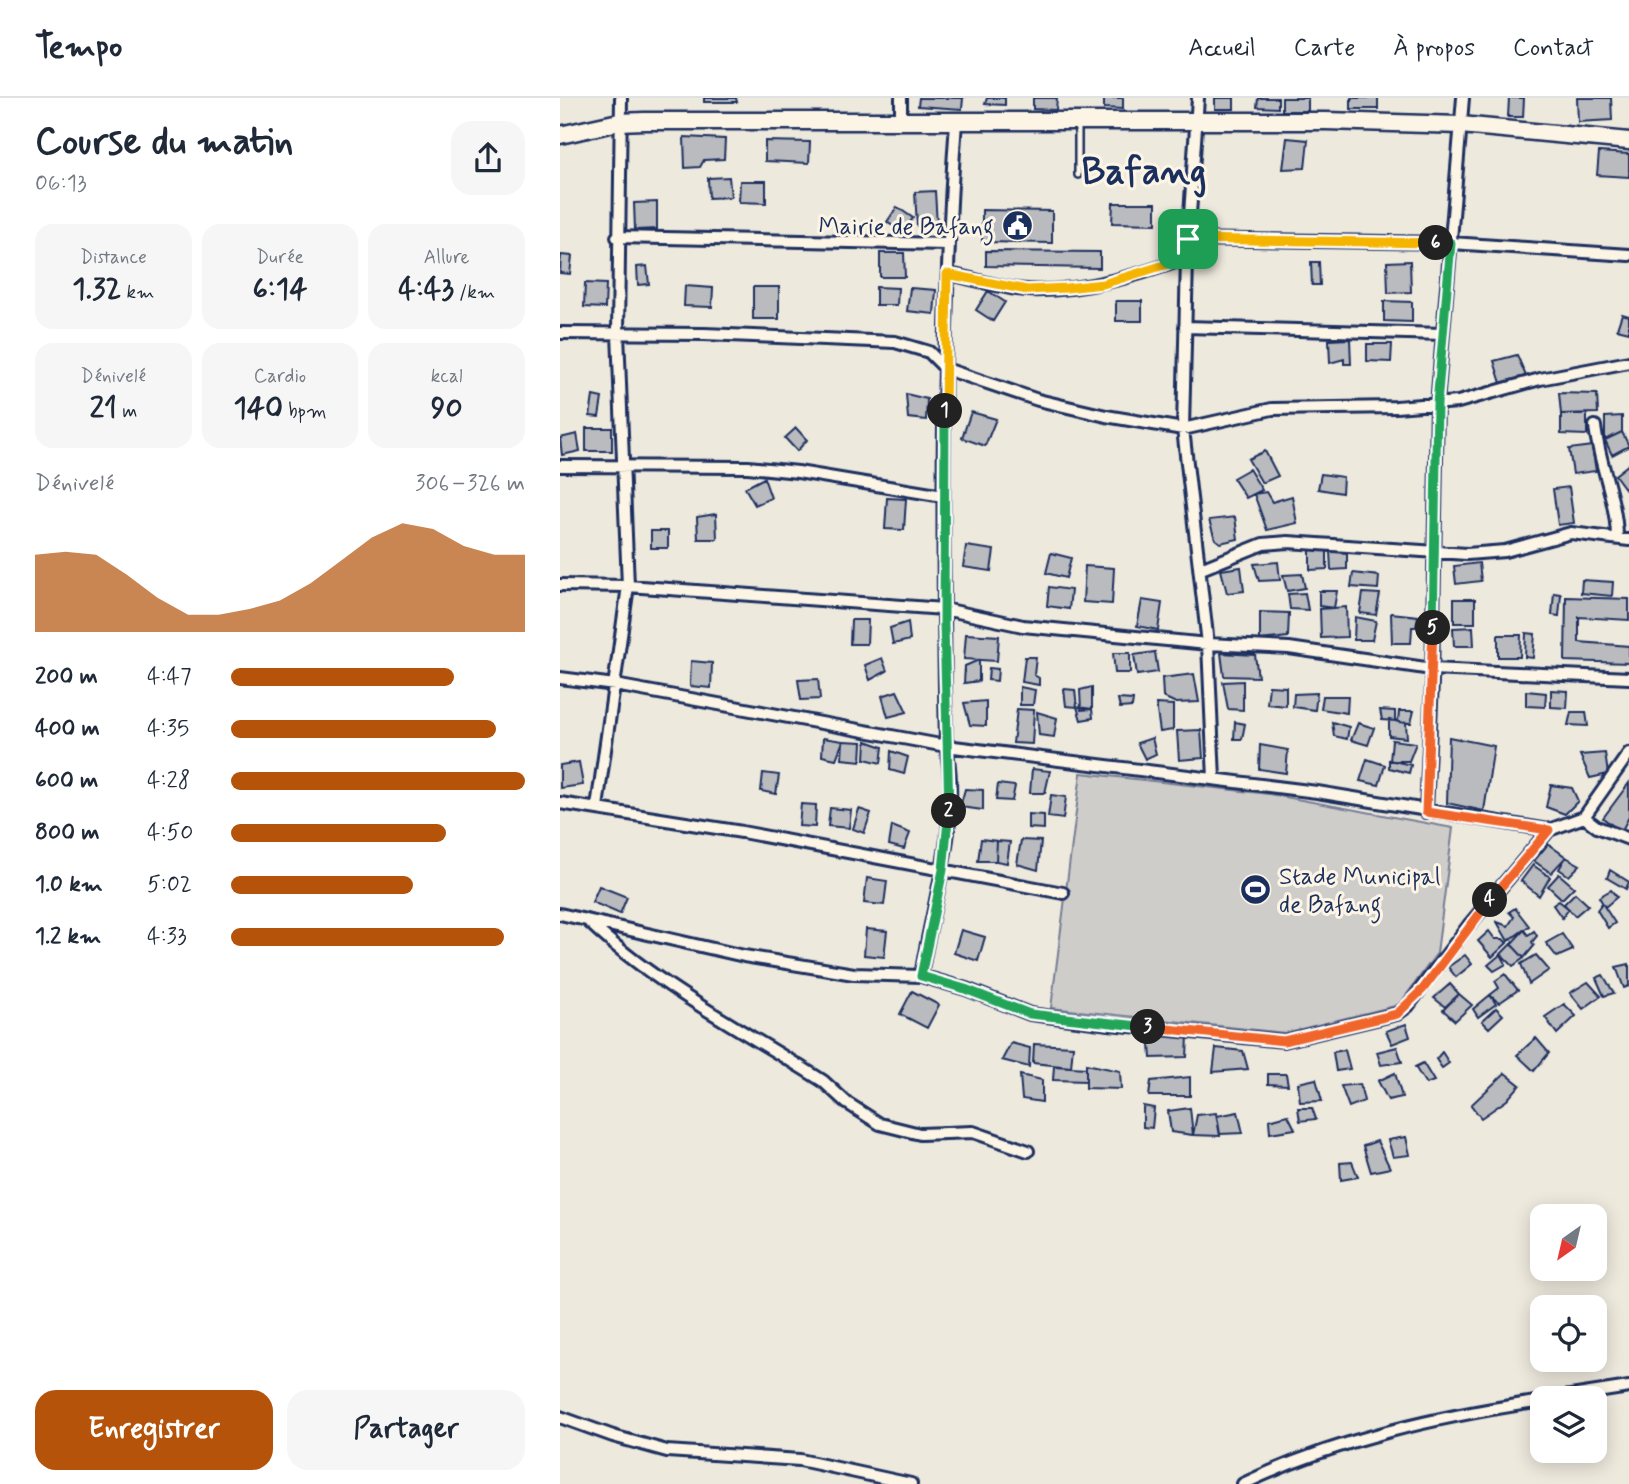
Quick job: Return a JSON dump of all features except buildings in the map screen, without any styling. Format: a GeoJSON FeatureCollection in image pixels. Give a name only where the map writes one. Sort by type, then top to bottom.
{"type":"FeatureCollection","features":[{"type":"Feature","properties":{"kind":"street"},"geometry":{"type":"LineString","coordinates":[[597,807],[628,586],[618,333],[617,237],[621,98]]}},
{"type":"Feature","properties":{"kind":"street"},"geometry":{"type":"LineString","coordinates":[[901,98],[901,119]]}},
{"type":"Feature","properties":{"kind":"street"},"geometry":{"type":"LineString","coordinates":[[1198,98],[1187,258],[1183,429],[1208,645],[1214,779]]}},
{"type":"Feature","properties":{"kind":"street"},"geometry":{"type":"LineString","coordinates":[[1426,812],[1432,668],[1437,404],[1463,98]]}},
{"type":"Feature","properties":{"kind":"street"},"geometry":{"type":"LineString","coordinates":[[560,135],[619,122],[901,119],[956,122],[1326,121],[1461,125],[1629,141]]}},
{"type":"Feature","properties":{"kind":"street"},"geometry":{"type":"LineString","coordinates":[[921,976],[943,870],[950,785],[946,746],[943,496],[947,244],[956,122]]}},
{"type":"Feature","properties":{"kind":"street"},"geometry":{"type":"LineString","coordinates":[[617,237],[947,244]]}},
{"type":"Feature","properties":{"kind":"street"},"geometry":{"type":"LineString","coordinates":[[1188,239],[1451,243],[1629,255]]}},
{"type":"Feature","properties":{"kind":"street"},"geometry":{"type":"LineString","coordinates":[[947,274],[1027,290],[1066,288],[1103,284],[1187,258]]}},
{"type":"Feature","properties":{"kind":"street"},"geometry":{"type":"LineString","coordinates":[[1185,327],[1443,334]]}},
{"type":"Feature","properties":{"kind":"street"},"geometry":{"type":"LineString","coordinates":[[560,333],[895,342],[929,352],[946,369],[1038,400],[1106,416],[1183,429],[1272,409],[1458,402],[1607,364],[1629,362]]}},
{"type":"Feature","properties":{"kind":"street"},"geometry":{"type":"LineString","coordinates":[[1595,426],[1597,447],[1612,494],[1617,536]]}},
{"type":"Feature","properties":{"kind":"street"},"geometry":{"type":"LineString","coordinates":[[560,466],[748,467],[811,474],[943,496]]}},
{"type":"Feature","properties":{"kind":"street"},"geometry":{"type":"LineString","coordinates":[[1201,569],[1263,544],[1275,542],[1467,554],[1505,551],[1571,533],[1617,536],[1629,540]]}},
{"type":"Feature","properties":{"kind":"street"},"geometry":{"type":"LineString","coordinates":[[560,585],[628,586],[944,609],[1023,626],[1208,645],[1289,648],[1432,668],[1629,678]]}},
{"type":"Feature","properties":{"kind":"street"},"geometry":{"type":"LineString","coordinates":[[560,678],[615,685],[946,746],[1317,792],[1426,812],[1549,830],[1584,817],[1629,754]]}},
{"type":"Feature","properties":{"kind":"street"},"geometry":{"type":"LineString","coordinates":[[560,803],[597,807],[1063,893]]}},
{"type":"Feature","properties":{"kind":"street"},"geometry":{"type":"LineString","coordinates":[[1584,817],[1597,827],[1629,839]]}},
{"type":"Feature","properties":{"kind":"street"},"geometry":{"type":"LineString","coordinates":[[560,914],[744,956],[854,974],[921,976],[965,989],[1030,1014],[1284,1041],[1397,1014],[1408,1006],[1469,925],[1549,830]]}},
{"type":"Feature","properties":{"kind":"street"},"geometry":{"type":"LineString","coordinates":[[587,920],[618,950],[651,974],[801,1068],[880,1124],[920,1134],[973,1132],[1028,1151]]}},
{"type":"Feature","properties":{"kind":"street"},"geometry":{"type":"LineString","coordinates":[[1607,1390],[1629,1387]]}},
{"type":"Feature","properties":{"kind":"street"},"geometry":{"type":"LineString","coordinates":[[1243,1484],[1276,1469],[1358,1440],[1469,1412],[1530,1403]]}},
{"type":"Feature","properties":{"kind":"street"},"geometry":{"type":"LineString","coordinates":[[560,1417],[667,1451],[800,1460],[911,1484]]}},
{"type":"Feature","properties":{"kind":"lane"},"geometry":{"type":"LineString","coordinates":[[1078,121],[1078,176]]}},
{"type":"Feature","properties":{"kind":"shaded area","name":"Stade Municipal de Bafang"},"geometry":{"type":"Polygon","coordinates":[[[1081,773],[1269,794],[1453,828],[1437,953],[1399,1005],[1285,1033],[1051,1008],[1081,773]]]}},
{"type":"Feature","properties":{"kind":"place","name":"Mairie de Bafang"},"geometry":{"type":"Point","coordinates":[1017,226]}},
{"type":"Feature","properties":{"kind":"place","name":"Stade Municipal de Bafang"},"geometry":{"type":"Point","coordinates":[1256,890]}},
{"type":"Feature","properties":{"kind":"district","name":"Bafang"},"geometry":{"type":"Point","coordinates":[1144,170]}},
{"type":"Feature","properties":{"kind":"route"},"geometry":{"type":"LineString","coordinates":[[1188,239],[1451,243],[1437,404],[1432,682],[1426,812],[1549,830],[1542,842],[1469,925],[1408,1006],[1397,1014],[1284,1041],[1030,1014],[965,989],[921,976],[943,870],[950,785],[946,746],[943,496],[947,274],[1027,290],[1103,284],[1146,273],[1187,258],[1188,239]]}}]}
